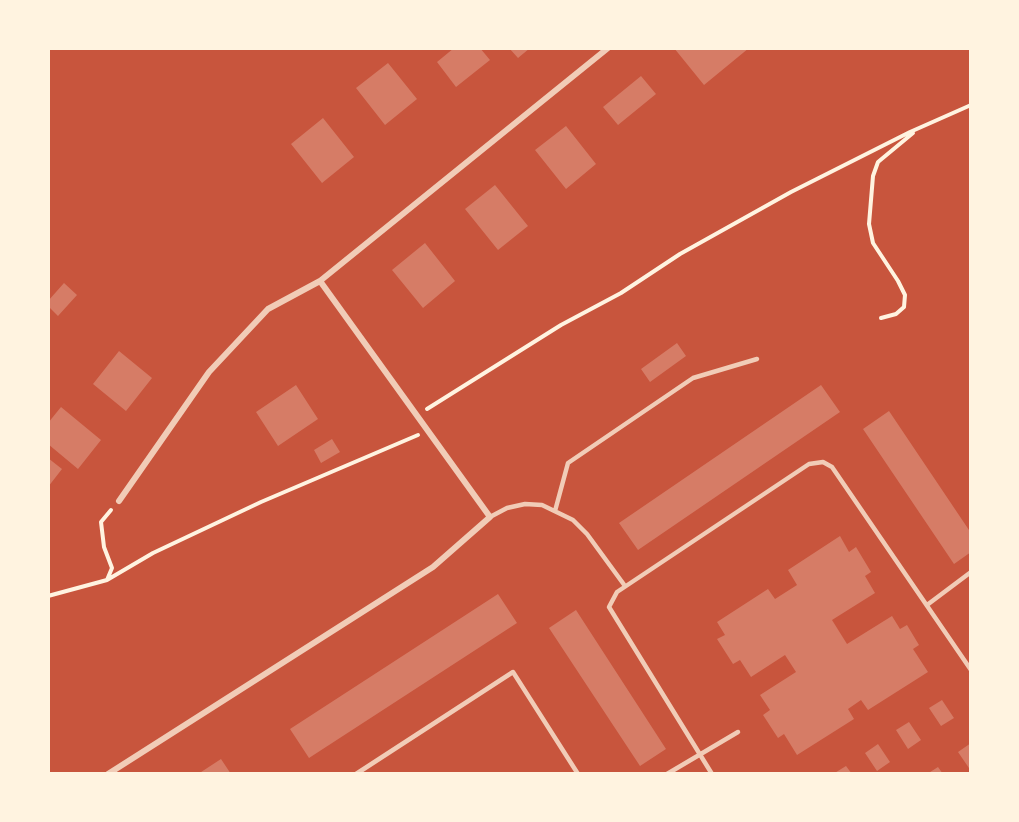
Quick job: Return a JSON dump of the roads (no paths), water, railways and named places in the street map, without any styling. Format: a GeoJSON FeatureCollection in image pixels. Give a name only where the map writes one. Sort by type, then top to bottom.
{"type":"FeatureCollection","features":[{"type":"Feature","properties":{"kind":"street"},"geometry":{"type":"LineString","coordinates":[[119,501],[209,372],[268,309],[320,281],[608,48]]}},
{"type":"Feature","properties":{"kind":"street"},"geometry":{"type":"LineString","coordinates":[[108,774],[433,567],[490,517],[320,281]]}},
{"type":"Feature","properties":{"kind":"lane"},"geometry":{"type":"LineString","coordinates":[[555,511],[568,463],[693,378],[757,359]]}},
{"type":"Feature","properties":{"kind":"lane"},"geometry":{"type":"LineString","coordinates":[[712,774],[609,607],[617,592],[625,586],[809,464],[824,462],[832,467],[971,670]]}},
{"type":"Feature","properties":{"kind":"lane"},"geometry":{"type":"LineString","coordinates":[[490,517],[507,508],[525,504],[542,505],[573,520],[587,534],[625,586]]}},
{"type":"Feature","properties":{"kind":"lane"},"geometry":{"type":"LineString","coordinates":[[927,605],[971,572]]}},
{"type":"Feature","properties":{"kind":"lane"},"geometry":{"type":"LineString","coordinates":[[964,578],[971,578]]}},
{"type":"Feature","properties":{"kind":"lane"},"geometry":{"type":"LineString","coordinates":[[356,774],[513,672],[578,774]]}},
{"type":"Feature","properties":{"kind":"lane"},"geometry":{"type":"LineString","coordinates":[[667,774],[738,732]]}}]}
